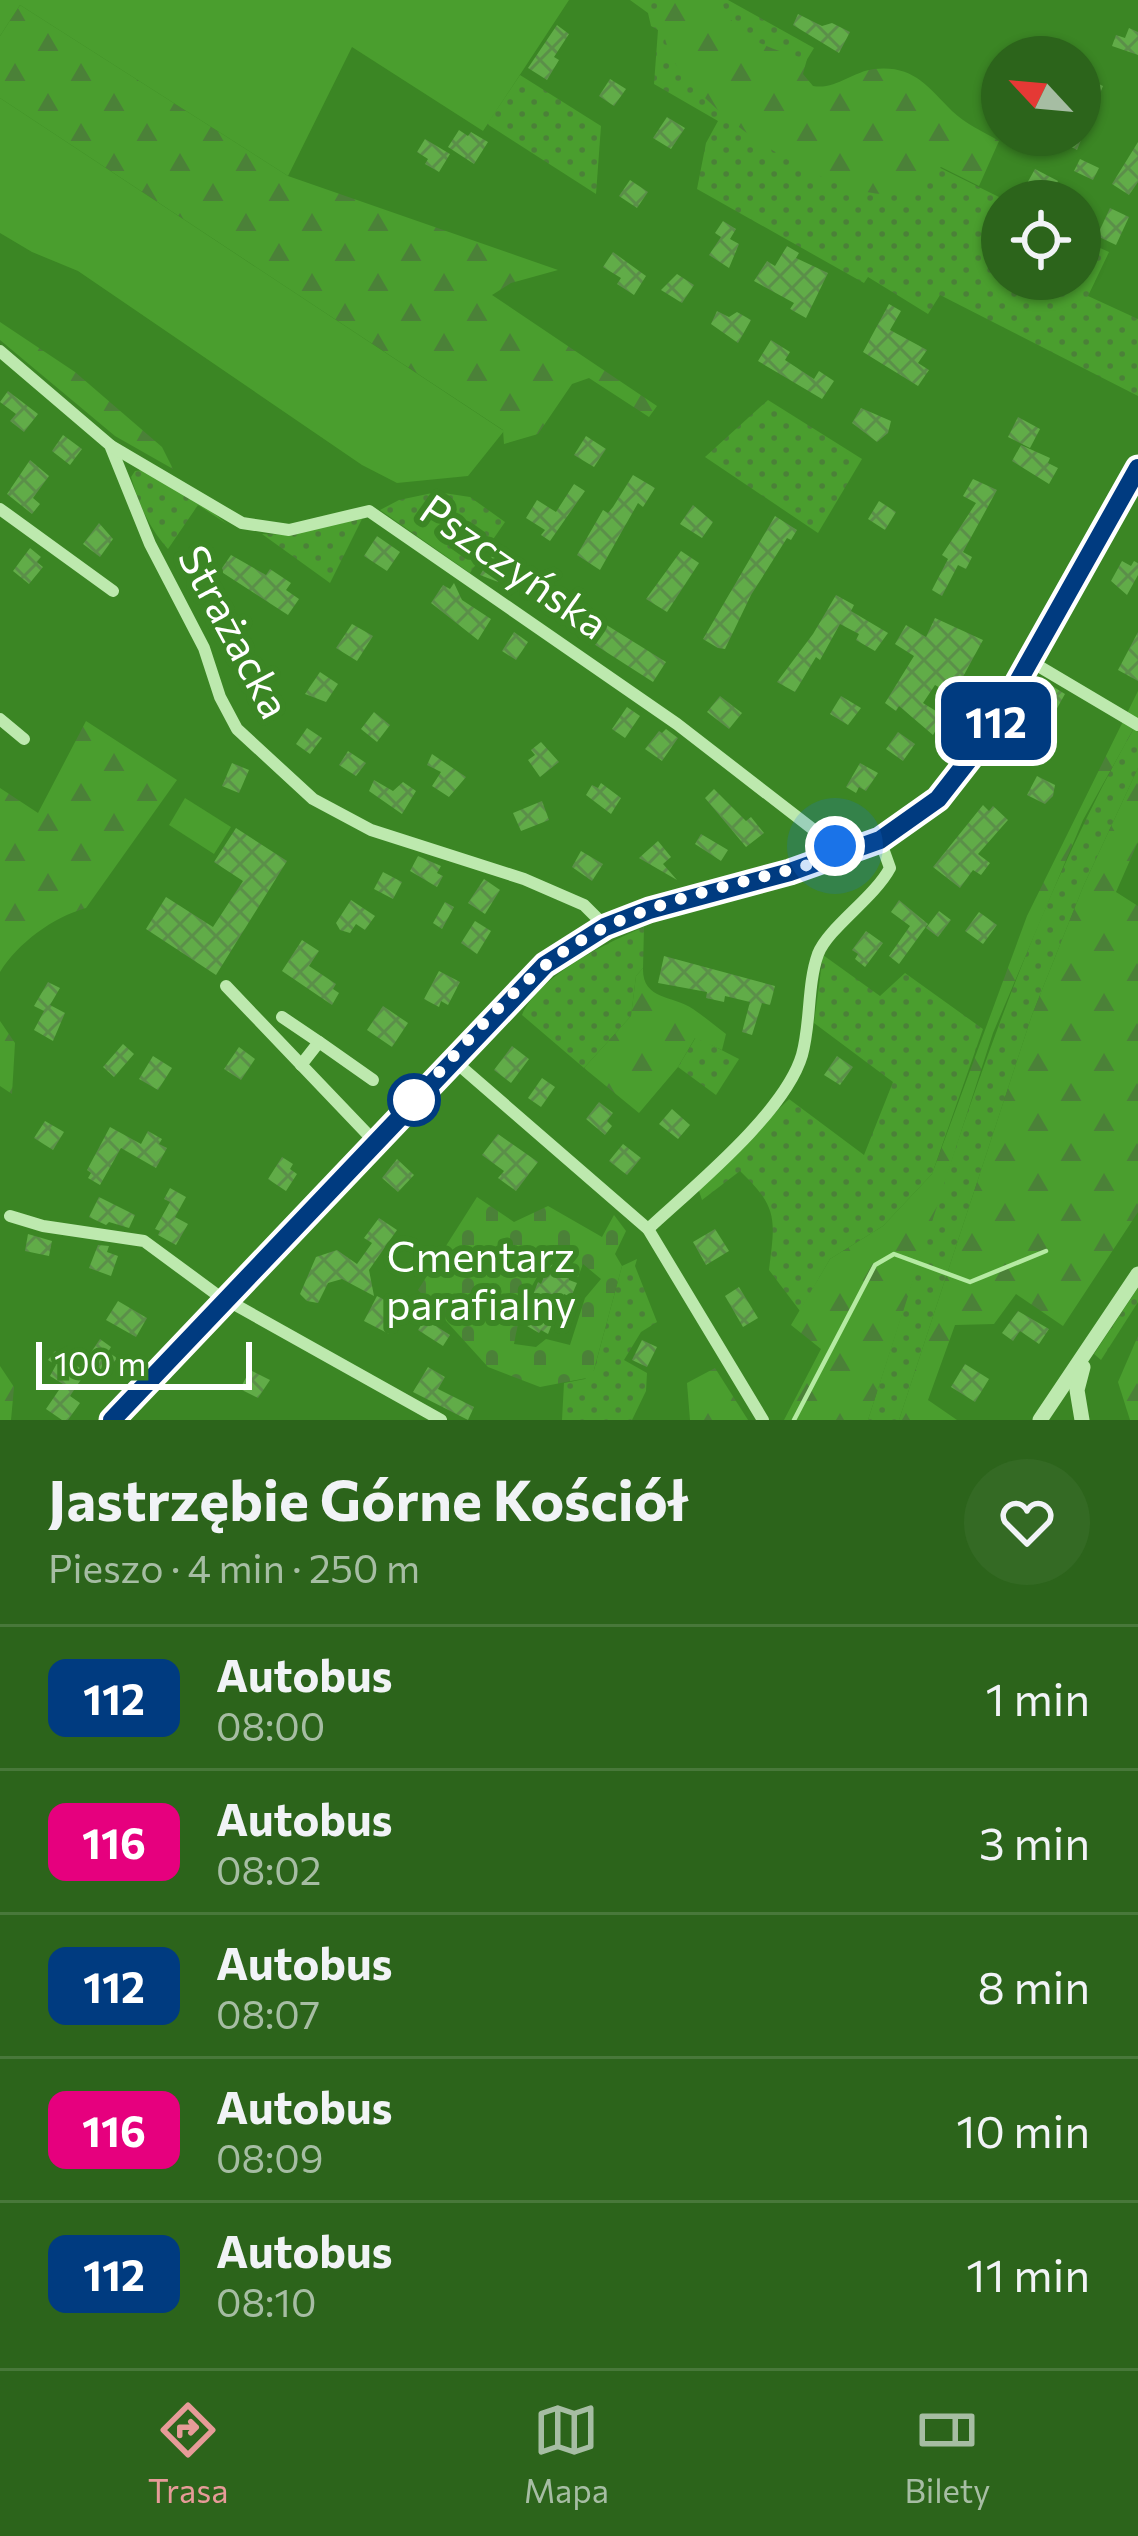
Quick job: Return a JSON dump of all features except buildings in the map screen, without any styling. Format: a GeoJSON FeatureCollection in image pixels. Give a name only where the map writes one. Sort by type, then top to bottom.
{"type":"FeatureCollection","features":[{"type":"Feature","properties":{"kind":"street","name":"Strażacka"},"geometry":{"type":"LineString","coordinates":[[0,351],[110,446],[150,544],[204,648],[220,698],[237,729],[313,799],[371,830],[524,879],[584,905],[602,921]]}},
{"type":"Feature","properties":{"kind":"street","name":"Pszczyńska"},"geometry":{"type":"LineString","coordinates":[[110,446],[242,524],[289,530],[369,511],[677,724],[845,854]]}},
{"type":"Feature","properties":{"kind":"street"},"geometry":{"type":"LineString","coordinates":[[112,1420],[452,1059],[545,965],[602,921],[845,854],[880,840],[938,799],[969,764],[1138,469]]}},
{"type":"Feature","properties":{"kind":"street"},"geometry":{"type":"LineString","coordinates":[[0,508],[113,591]]}},
{"type":"Feature","properties":{"kind":"street"},"geometry":{"type":"LineString","coordinates":[[1030,661],[1138,725]]}},
{"type":"Feature","properties":{"kind":"street"},"geometry":{"type":"LineString","coordinates":[[0,719],[24,739]]}},
{"type":"Feature","properties":{"kind":"street"},"geometry":{"type":"LineString","coordinates":[[648,1229],[716,1166],[791,1080],[801,1058],[819,951],[890,868],[880,840]]}},
{"type":"Feature","properties":{"kind":"street"},"geometry":{"type":"LineString","coordinates":[[226,986],[374,1142]]}},
{"type":"Feature","properties":{"kind":"street"},"geometry":{"type":"LineString","coordinates":[[282,1017],[374,1081]]}},
{"type":"Feature","properties":{"kind":"street"},"geometry":{"type":"LineString","coordinates":[[301,1064],[319,1042]]}},
{"type":"Feature","properties":{"kind":"street"},"geometry":{"type":"LineString","coordinates":[[452,1059],[648,1229],[763,1420]]}},
{"type":"Feature","properties":{"kind":"street"},"geometry":{"type":"LineString","coordinates":[[10,1216],[144,1241],[226,1300],[441,1420]]}},
{"type":"Feature","properties":{"kind":"street"},"geometry":{"type":"LineString","coordinates":[[1040,1420],[1138,1274]]}},
{"type":"Feature","properties":{"kind":"street"},"geometry":{"type":"LineString","coordinates":[[1082,1420],[1078,1376],[1096,1336]]}},
{"type":"Feature","properties":{"kind":"green space"},"geometry":{"type":"Polygon","coordinates":[[[0,0],[569,0],[483,131],[352,47],[288,176],[20,5],[0,36],[0,0]]]}},
{"type":"Feature","properties":{"kind":"green space"},"geometry":{"type":"Polygon","coordinates":[[[630,0],[728,0],[814,48],[787,92],[981,188],[981,300],[1097,300],[1138,319],[1138,396],[940,295],[928,314],[868,277],[864,283],[697,189],[706,143],[718,121],[654,84],[658,30],[651,26],[648,13],[630,0]]]}},
{"type":"Feature","properties":{"kind":"green space"},"geometry":{"type":"Polygon","coordinates":[[[660,0],[721,0],[744,33],[807,59],[803,74],[813,86],[874,69],[899,70],[918,79],[981,131],[981,156],[992,156],[979,186],[941,167],[913,191],[885,194],[817,175],[717,109],[675,63],[663,32],[660,0]]]}},
{"type":"Feature","properties":{"kind":"green space"},"geometry":{"type":"Polygon","coordinates":[[[20,5],[288,176],[558,270],[511,283],[492,295],[657,406],[649,417],[589,378],[572,384],[538,434],[504,444],[503,430],[0,98],[0,36],[20,5]]]}},
{"type":"Feature","properties":{"kind":"green space"},"geometry":{"type":"Polygon","coordinates":[[[520,75],[601,126],[596,194],[487,124],[520,75]]]}},
{"type":"Feature","properties":{"kind":"green space"},"geometry":{"type":"Polygon","coordinates":[[[0,98],[504,431],[468,476],[397,483],[362,465],[78,271],[0,233],[0,98]]]}},
{"type":"Feature","properties":{"kind":"green space"},"geometry":{"type":"Polygon","coordinates":[[[0,322],[75,372],[162,447],[173,469],[115,436],[0,340],[0,322]]]}},
{"type":"Feature","properties":{"kind":"green space"},"geometry":{"type":"Polygon","coordinates":[[[768,400],[862,459],[818,533],[705,457],[768,400]]]}},
{"type":"Feature","properties":{"kind":"green space"},"geometry":{"type":"Polygon","coordinates":[[[144,470],[196,499],[227,524],[198,505],[168,549],[145,515],[131,477],[144,470]]]}},
{"type":"Feature","properties":{"kind":"green space"},"geometry":{"type":"Polygon","coordinates":[[[437,492],[470,497],[505,522],[470,573],[380,510],[399,500],[437,492]]]}},
{"type":"Feature","properties":{"kind":"green space"},"geometry":{"type":"Polygon","coordinates":[[[363,517],[330,583],[262,534],[291,535],[363,517]]]}},
{"type":"Feature","properties":{"kind":"green space"},"geometry":{"type":"Polygon","coordinates":[[[1138,691],[1138,721],[1083,820],[993,1033],[868,1420],[784,1420],[821,1349],[791,1325],[830,1259],[883,1226],[932,1174],[1027,916],[1138,691]]]}},
{"type":"Feature","properties":{"kind":"green space"},"geometry":{"type":"Polygon","coordinates":[[[86,721],[177,780],[86,908],[37,933],[0,972],[0,788],[38,813],[86,721]]]}},
{"type":"Feature","properties":{"kind":"green space"},"geometry":{"type":"Polygon","coordinates":[[[1138,721],[1138,768],[1083,887],[1032,1015],[899,1420],[868,1420],[954,1152],[1018,975],[1094,804],[1138,721]]]}},
{"type":"Feature","properties":{"kind":"green space"},"geometry":{"type":"Polygon","coordinates":[[[1138,768],[1138,842],[1116,892],[1138,906],[1138,1212],[1063,1326],[1016,1294],[994,1324],[955,1325],[928,1400],[957,1420],[899,1420],[1032,1015],[1083,887],[1138,768]]]}},
{"type":"Feature","properties":{"kind":"green space"},"geometry":{"type":"Polygon","coordinates":[[[185,798],[231,827],[214,854],[169,825],[185,798]]]}},
{"type":"Feature","properties":{"kind":"green space"},"geometry":{"type":"Polygon","coordinates":[[[644,927],[643,968],[636,976],[631,1016],[584,1068],[522,1015],[558,974],[644,927]]]}},
{"type":"Feature","properties":{"kind":"green space"},"geometry":{"type":"Polygon","coordinates":[[[823,955],[880,996],[905,973],[983,1029],[932,1174],[883,1226],[830,1259],[800,1311],[769,1270],[771,1216],[753,1184],[740,1171],[702,1200],[698,1188],[789,1099],[864,1155],[893,1082],[814,1023],[823,955]]]}},
{"type":"Feature","properties":{"kind":"green space"},"geometry":{"type":"Polygon","coordinates":[[[643,968],[653,991],[693,1009],[726,1034],[722,1050],[695,1038],[678,1067],[639,1113],[584,1068],[631,1016],[636,976],[643,968]]]}},
{"type":"Feature","properties":{"kind":"green space"},"geometry":{"type":"Polygon","coordinates":[[[0,1021],[15,1043],[12,1094],[0,1086],[0,1021]]]}},
{"type":"Feature","properties":{"kind":"green space"},"geometry":{"type":"Polygon","coordinates":[[[696,1037],[739,1059],[716,1095],[678,1067],[696,1037]]]}},
{"type":"Feature","properties":{"kind":"green space","name":"Cmentarz parafialny"},"geometry":{"type":"Polygon","coordinates":[[[477,1197],[514,1222],[548,1206],[602,1237],[614,1215],[626,1231],[615,1254],[622,1266],[592,1377],[540,1387],[488,1367],[418,1290],[477,1197]],[[554,1257],[532,1286],[514,1344],[536,1347],[546,1339],[570,1345],[585,1298],[601,1279],[583,1264],[578,1277],[563,1257],[554,1257]]]}},
{"type":"Feature","properties":{"kind":"green space"},"geometry":{"type":"Polygon","coordinates":[[[637,1259],[635,1266],[657,1322],[641,1332],[624,1360],[647,1373],[646,1391],[632,1420],[562,1420],[564,1383],[585,1379],[594,1370],[622,1266],[637,1259]]]}},
{"type":"Feature","properties":{"kind":"green space"},"geometry":{"type":"Polygon","coordinates":[[[1138,1288],[1138,1302],[1101,1360],[1094,1354],[1138,1288]]]}},
{"type":"Feature","properties":{"kind":"green space"},"geometry":{"type":"Polygon","coordinates":[[[1138,1336],[1138,1420],[1130,1420],[1118,1382],[1138,1336]]]}},
{"type":"Feature","properties":{"kind":"green space"},"geometry":{"type":"Polygon","coordinates":[[[0,1366],[14,1387],[11,1420],[0,1420],[0,1366]]]}},
{"type":"Feature","properties":{"kind":"green space"},"geometry":{"type":"Polygon","coordinates":[[[715,1368],[748,1420],[690,1420],[687,1383],[715,1368]]]}},
{"type":"Feature","properties":{"kind":"waterway"},"geometry":{"type":"LineString","coordinates":[[794,1420],[875,1265],[894,1254],[970,1282],[1046,1251]]}},
{"type":"Feature","properties":{"kind":"bus line","name":"112"},"geometry":{"type":"LineString","coordinates":[[112,1420],[545,965],[605,927],[649,910],[790,872],[880,840],[938,799],[988,735],[1138,468]]}},
{"type":"Feature","properties":{"kind":"route"},"geometry":{"type":"LineString","coordinates":[[414,1100],[405,1110],[545,965],[574,944],[649,910],[845,854],[835,846]]}}]}
